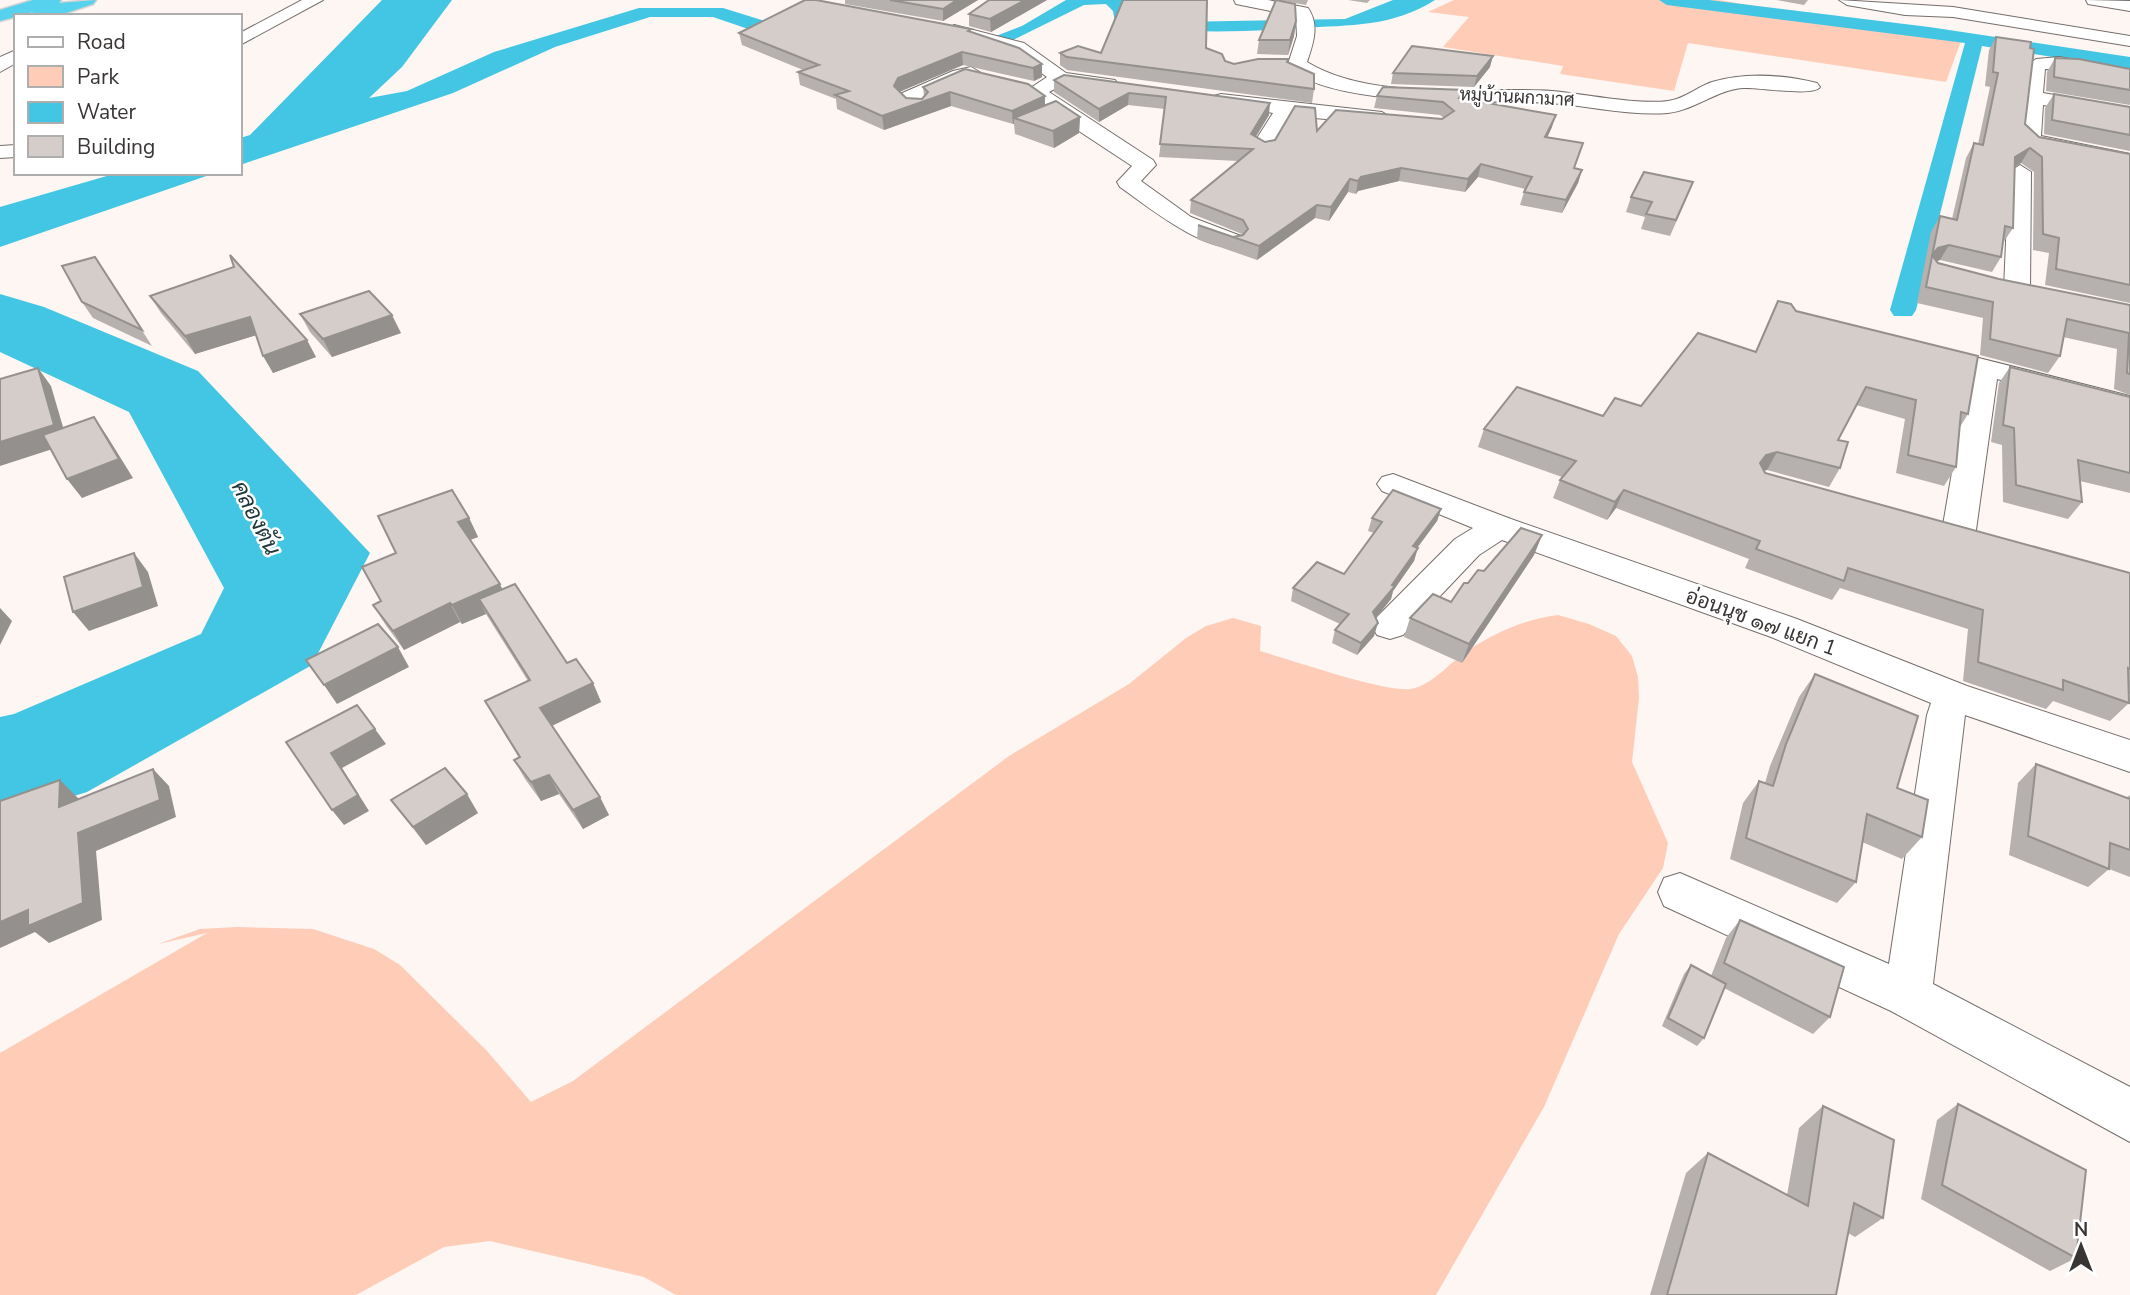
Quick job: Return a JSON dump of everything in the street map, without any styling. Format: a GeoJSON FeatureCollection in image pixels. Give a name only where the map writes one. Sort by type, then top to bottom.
{"type":"FeatureCollection","features":[{"type":"Feature","properties":{"kind":"highway"},"geometry":{"type":"LineString","coordinates":[[0,16],[52,0]]}},
{"type":"Feature","properties":{"kind":"highway"},"geometry":{"type":"LineString","coordinates":[[44,14],[87,0]]}},
{"type":"Feature","properties":{"kind":"street"},"geometry":{"type":"LineString","coordinates":[[242,39],[315,0]]}},
{"type":"Feature","properties":{"kind":"street"},"geometry":{"type":"LineString","coordinates":[[1242,0],[1298,10],[1305,26],[1297,64],[1272,63]]}},
{"type":"Feature","properties":{"kind":"street"},"geometry":{"type":"LineString","coordinates":[[1847,0],[1925,11],[1954,12],[2130,41]]}},
{"type":"Feature","properties":{"kind":"street"},"geometry":{"type":"LineString","coordinates":[[2094,0],[2130,6]]}},
{"type":"Feature","properties":{"kind":"street"},"geometry":{"type":"LineString","coordinates":[[1827,2],[1912,16],[1925,11]]}},
{"type":"Feature","properties":{"kind":"street"},"geometry":{"type":"LineString","coordinates":[[971,15],[941,28],[978,35],[1017,47],[1061,78]]}},
{"type":"Feature","properties":{"kind":"street","name":"หมู่บ้านผกามาศ"},"geometry":{"type":"LineString","coordinates":[[1297,64],[1321,78],[1387,90],[1534,96],[1625,106],[1667,107],[1685,104],[1719,86],[1744,83],[1810,87]]}},
{"type":"Feature","properties":{"kind":"street"},"geometry":{"type":"LineString","coordinates":[[2130,76],[2059,64],[2036,65],[2030,138],[2034,142],[2130,162]]}},
{"type":"Feature","properties":{"kind":"street"},"geometry":{"type":"LineString","coordinates":[[916,106],[907,98],[964,73],[984,76]]}},
{"type":"Feature","properties":{"kind":"street"},"geometry":{"type":"LineString","coordinates":[[1127,87],[1061,78],[1029,88],[1145,165],[1145,168],[1128,182],[1183,222],[1232,241]]}},
{"type":"Feature","properties":{"kind":"street"},"geometry":{"type":"LineString","coordinates":[[1196,96],[1286,109],[1397,119]]}},
{"type":"Feature","properties":{"kind":"street"},"geometry":{"type":"LineString","coordinates":[[2033,97],[2130,114]]}},
{"type":"Feature","properties":{"kind":"street"},"geometry":{"type":"LineString","coordinates":[[1263,146],[1286,109]]}},
{"type":"Feature","properties":{"kind":"street"},"geometry":{"type":"LineString","coordinates":[[1991,283],[2030,291],[2020,172]]}},
{"type":"Feature","properties":{"kind":"street"},"geometry":{"type":"LineString","coordinates":[[1904,347],[2130,405]]}},
{"type":"Feature","properties":{"kind":"street"},"geometry":{"type":"LineString","coordinates":[[1958,537],[1983,368]]}},
{"type":"Feature","properties":{"kind":"street","name":"อ่อนนุช ๑๗ แยก 1"},"geometry":{"type":"LineString","coordinates":[[1393,484],[1499,527],[1784,628],[1953,695],[2130,756]]}},
{"type":"Feature","properties":{"kind":"street"},"geometry":{"type":"LineString","coordinates":[[1390,626],[1467,547],[1499,527]]}},
{"type":"Feature","properties":{"kind":"street"},"geometry":{"type":"LineString","coordinates":[[1909,995],[1946,715],[1953,695]]}},
{"type":"Feature","properties":{"kind":"street"},"geometry":{"type":"LineString","coordinates":[[1680,892],[1909,995],[2130,1116]]}},
{"type":"Feature","properties":{"kind":"green space"},"geometry":{"type":"Polygon","coordinates":[[[1454,0],[1719,0],[1961,41],[1946,82],[1688,43],[1674,91],[1560,74],[1563,66],[1443,47],[1469,17],[1428,12],[1454,0]]]}},
{"type":"Feature","properties":{"kind":"green space"},"geometry":{"type":"Polygon","coordinates":[[[1558,615],[1616,636],[1632,656],[1638,677],[1639,698],[1632,762],[1668,843],[1663,868],[1619,934],[1544,1107],[1436,1295],[676,1295],[644,1277],[490,1241],[444,1247],[356,1295],[0,1295],[0,1053],[207,933],[158,944],[200,929],[237,927],[313,929],[374,949],[400,965],[487,1051],[531,1102],[573,1081],[1009,756],[1129,684],[1186,638],[1206,626],[1233,618],[1261,626],[1260,651],[1360,681],[1411,689],[1427,683],[1462,655],[1490,638],[1523,623],[1558,615]]]}},
{"type":"Feature","properties":{"kind":"water"},"geometry":{"type":"Polygon","coordinates":[[[382,0],[452,0],[402,67],[369,98],[407,91],[494,52],[639,8],[723,8],[784,27],[983,41],[1022,26],[1066,0],[1126,0],[1179,22],[1345,19],[1393,0],[1435,0],[1403,15],[1371,23],[1231,31],[1185,31],[1115,22],[1113,11],[1106,4],[1084,5],[997,48],[760,33],[713,17],[650,17],[555,47],[453,93],[242,164],[242,137],[250,135],[382,0]]]}},
{"type":"Feature","properties":{"kind":"water"},"geometry":{"type":"Polygon","coordinates":[[[110,175],[209,175],[0,247],[0,207],[110,175]]]}},
{"type":"Feature","properties":{"kind":"water","name":"คลองตัน"},"geometry":{"type":"Polygon","coordinates":[[[0,294],[44,307],[198,371],[370,553],[312,665],[87,792],[0,819],[0,717],[14,714],[201,634],[224,588],[129,412],[0,352],[0,294]]]}},
{"type":"Feature","properties":{"kind":"building"},"geometry":{"type":"Polygon","coordinates":[[[805,0],[971,29],[968,31],[1019,48],[1042,64],[1033,68],[962,52],[898,78],[894,86],[906,98],[922,99],[928,92],[923,87],[965,69],[1028,84],[1045,96],[1012,111],[950,92],[882,116],[835,95],[849,91],[798,72],[819,65],[739,33],[805,0]]]}},
{"type":"Feature","properties":{"kind":"building"},"geometry":{"type":"Polygon","coordinates":[[[890,0],[957,0],[943,9],[890,0]]]}},
{"type":"Feature","properties":{"kind":"building"},"geometry":{"type":"Polygon","coordinates":[[[989,0],[1025,0],[990,19],[969,14],[989,0]]]}},
{"type":"Feature","properties":{"kind":"building"},"geometry":{"type":"Polygon","coordinates":[[[1123,0],[1207,0],[1206,48],[1222,54],[1225,61],[1234,64],[1258,59],[1288,59],[1287,62],[1314,74],[1314,89],[1067,57],[1060,53],[1078,46],[1101,53],[1123,0]]]}},
{"type":"Feature","properties":{"kind":"building"},"geometry":{"type":"Polygon","coordinates":[[[1276,0],[1295,4],[1296,21],[1290,40],[1259,40],[1276,0]]]}},
{"type":"Feature","properties":{"kind":"building"},"geometry":{"type":"Polygon","coordinates":[[[1996,37],[2031,42],[2030,48],[2034,49],[2025,124],[2039,137],[2130,154],[2130,285],[2056,269],[2059,238],[2043,234],[2042,157],[2030,148],[2015,157],[2013,228],[2005,226],[2001,257],[1949,245],[1938,248],[1932,255],[1940,216],[1957,220],[1974,143],[1983,145],[1998,73],[1993,72],[1996,37]]]}},
{"type":"Feature","properties":{"kind":"building"},"geometry":{"type":"Polygon","coordinates":[[[1412,46],[1493,56],[1477,76],[1393,73],[1412,46]]]}},
{"type":"Feature","properties":{"kind":"building"},"geometry":{"type":"Polygon","coordinates":[[[2055,58],[2079,59],[2130,69],[2130,90],[2054,77],[2055,58]]]}},
{"type":"Feature","properties":{"kind":"building"},"geometry":{"type":"Polygon","coordinates":[[[1064,75],[1270,103],[1251,134],[1265,142],[1275,140],[1295,106],[1315,108],[1317,131],[1336,110],[1442,119],[1454,111],[1443,102],[1377,96],[1383,87],[1465,90],[1459,98],[1556,115],[1545,137],[1583,143],[1574,168],[1582,170],[1566,200],[1524,192],[1532,177],[1481,164],[1468,179],[1401,168],[1361,177],[1358,181],[1350,179],[1331,207],[1317,205],[1259,246],[1198,225],[1233,237],[1243,235],[1248,229],[1243,220],[1191,200],[1253,149],[1160,144],[1166,97],[1129,93],[1099,109],[1054,80],[1064,75]]]}},
{"type":"Feature","properties":{"kind":"building"},"geometry":{"type":"Polygon","coordinates":[[[2054,94],[2130,107],[2130,135],[2052,120],[2054,94]]]}},
{"type":"Feature","properties":{"kind":"building"},"geometry":{"type":"Polygon","coordinates":[[[1056,101],[1080,117],[1053,131],[1014,118],[1056,101]]]}},
{"type":"Feature","properties":{"kind":"building"},"geometry":{"type":"Polygon","coordinates":[[[1644,172],[1693,182],[1676,220],[1646,214],[1652,202],[1631,197],[1644,172]]]}},
{"type":"Feature","properties":{"kind":"building"},"geometry":{"type":"Polygon","coordinates":[[[230,255],[307,340],[263,356],[250,317],[185,336],[150,296],[234,267],[230,255]]]}},
{"type":"Feature","properties":{"kind":"building"},"geometry":{"type":"Polygon","coordinates":[[[1932,255],[1938,263],[1999,279],[2130,305],[2130,374],[2127,373],[2129,333],[2067,319],[2060,356],[1990,339],[1993,302],[1926,287],[1932,255]]]}},
{"type":"Feature","properties":{"kind":"building"},"geometry":{"type":"Polygon","coordinates":[[[95,257],[142,330],[82,302],[62,266],[95,257]]]}},
{"type":"Feature","properties":{"kind":"building"},"geometry":{"type":"Polygon","coordinates":[[[369,291],[392,315],[323,339],[300,314],[369,291]]]}},
{"type":"Feature","properties":{"kind":"building"},"geometry":{"type":"Polygon","coordinates":[[[1778,301],[1791,304],[1796,311],[1978,356],[1968,414],[1961,412],[1956,467],[1908,455],[1916,400],[1866,387],[1838,440],[1848,442],[1840,468],[1777,452],[1766,455],[1760,463],[1765,473],[2130,573],[2129,703],[2063,680],[2063,690],[1978,662],[1983,610],[1848,568],[1844,581],[1756,549],[1760,541],[1624,490],[1615,502],[1560,480],[1576,461],[1484,429],[1517,387],[1603,416],[1615,398],[1641,406],[1698,333],[1756,352],[1778,301]]]}},
{"type":"Feature","properties":{"kind":"building"},"geometry":{"type":"Polygon","coordinates":[[[2010,367],[2130,397],[2130,473],[2078,460],[2082,502],[2016,485],[2014,428],[2003,425],[2010,367]]]}},
{"type":"Feature","properties":{"kind":"building"},"geometry":{"type":"Polygon","coordinates":[[[38,368],[54,425],[0,442],[0,379],[38,368]]]}},
{"type":"Feature","properties":{"kind":"building"},"geometry":{"type":"Polygon","coordinates":[[[94,417],[119,459],[67,479],[43,435],[94,417]]]}},
{"type":"Feature","properties":{"kind":"building"},"geometry":{"type":"Polygon","coordinates":[[[452,490],[469,518],[458,522],[500,584],[452,605],[450,603],[393,631],[373,605],[381,601],[362,567],[396,553],[378,516],[452,490]]]}},
{"type":"Feature","properties":{"kind":"building"},"geometry":{"type":"Polygon","coordinates":[[[1393,490],[1441,509],[1413,546],[1418,548],[1392,585],[1395,586],[1373,612],[1378,623],[1361,643],[1335,630],[1349,614],[1293,588],[1317,562],[1344,574],[1382,522],[1372,518],[1393,490]]]}},
{"type":"Feature","properties":{"kind":"building"},"geometry":{"type":"Polygon","coordinates":[[[1521,528],[1542,535],[1469,644],[1410,618],[1433,594],[1451,602],[1464,583],[1468,583],[1478,570],[1484,571],[1521,528]]]}},
{"type":"Feature","properties":{"kind":"building"},"geometry":{"type":"Polygon","coordinates":[[[134,553],[143,587],[73,612],[64,577],[134,553]]]}},
{"type":"Feature","properties":{"kind":"building"},"geometry":{"type":"Polygon","coordinates":[[[515,584],[567,663],[576,659],[593,683],[540,708],[600,797],[573,810],[549,775],[531,782],[514,760],[520,757],[485,701],[530,680],[479,599],[515,584]]]}},
{"type":"Feature","properties":{"kind":"building"},"geometry":{"type":"Polygon","coordinates":[[[378,624],[398,647],[324,685],[306,660],[378,624]]]}},
{"type":"Feature","properties":{"kind":"building"},"geometry":{"type":"Polygon","coordinates":[[[1815,674],[1918,716],[1897,788],[1928,800],[1922,837],[1867,814],[1856,882],[1746,838],[1759,781],[1773,786],[1786,744],[1815,674]]]}},
{"type":"Feature","properties":{"kind":"building"},"geometry":{"type":"Polygon","coordinates":[[[357,705],[375,729],[331,753],[358,795],[332,810],[286,742],[357,705]]]}},
{"type":"Feature","properties":{"kind":"building"},"geometry":{"type":"Polygon","coordinates":[[[2036,764],[2130,799],[2130,850],[2110,843],[2109,869],[2028,836],[2036,764]]]}},
{"type":"Feature","properties":{"kind":"building"},"geometry":{"type":"Polygon","coordinates":[[[445,768],[467,794],[413,827],[391,800],[445,768]]]}},
{"type":"Feature","properties":{"kind":"building"},"geometry":{"type":"Polygon","coordinates":[[[153,769],[160,800],[78,833],[83,903],[28,926],[28,910],[0,922],[0,801],[60,780],[59,807],[153,769]]]}},
{"type":"Feature","properties":{"kind":"building"},"geometry":{"type":"Polygon","coordinates":[[[1740,920],[1844,967],[1830,1017],[1724,963],[1740,920]]]}},
{"type":"Feature","properties":{"kind":"building"},"geometry":{"type":"Polygon","coordinates":[[[1691,965],[1726,984],[1704,1038],[1668,1018],[1691,965]]]}},
{"type":"Feature","properties":{"kind":"building"},"geometry":{"type":"Polygon","coordinates":[[[1958,1104],[2086,1170],[2076,1258],[1942,1185],[1958,1104]]]}},
{"type":"Feature","properties":{"kind":"building"},"geometry":{"type":"Polygon","coordinates":[[[1823,1106],[1894,1140],[1883,1218],[1854,1203],[1836,1295],[1667,1295],[1708,1153],[1808,1206],[1823,1106]]]}},
{"type":"Feature","properties":{"kind":"waterway"},"geometry":{"type":"LineString","coordinates":[[1667,0],[1975,39]]}},
{"type":"Feature","properties":{"kind":"waterway"},"geometry":{"type":"LineString","coordinates":[[1903,310],[1975,39]]}},
{"type":"Feature","properties":{"kind":"waterway"},"geometry":{"type":"LineString","coordinates":[[1975,39],[2130,63]]}}]}
